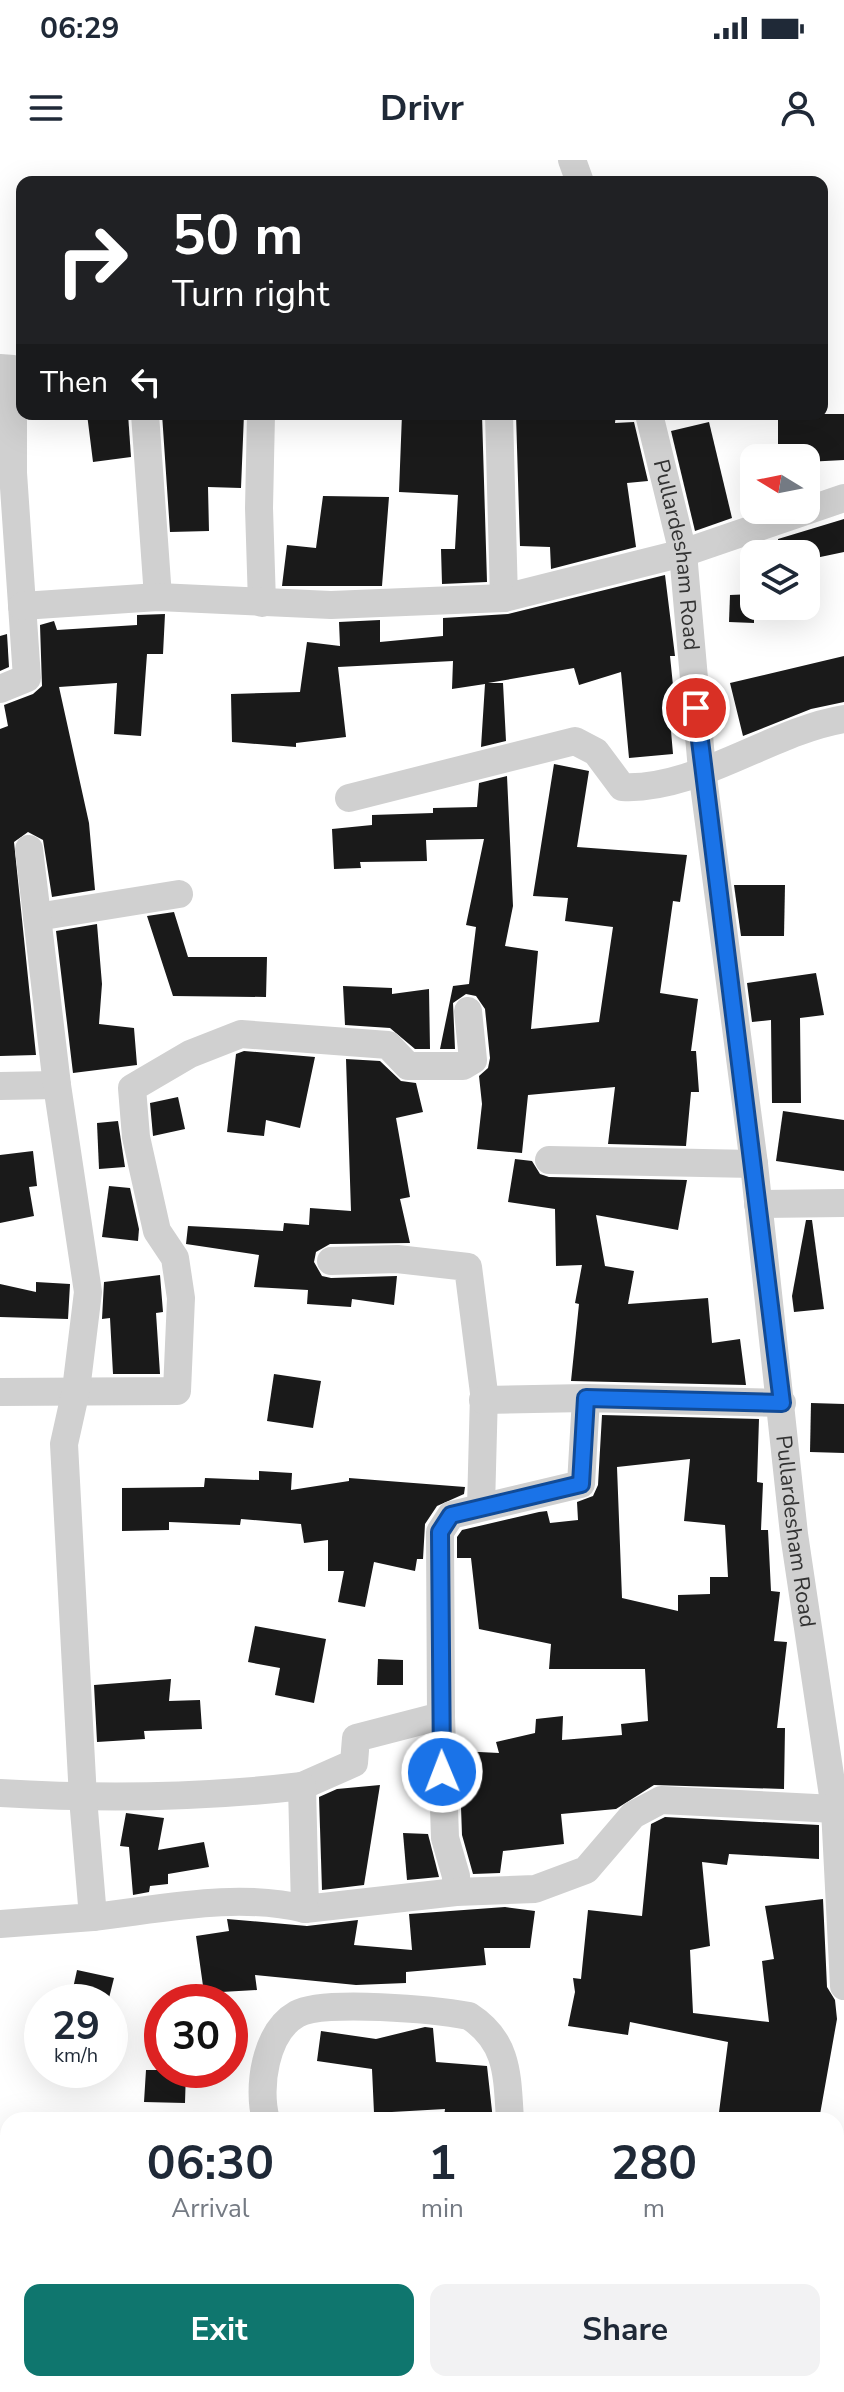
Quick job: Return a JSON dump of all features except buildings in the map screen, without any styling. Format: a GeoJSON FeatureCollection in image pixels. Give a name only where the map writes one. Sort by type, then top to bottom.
{"type":"FeatureCollection","features":[{"type":"Feature","properties":{"kind":"street"},"geometry":{"type":"LineString","coordinates":[[0,368],[13,369],[13,473],[27,678],[0,689]]}},
{"type":"Feature","properties":{"kind":"street"},"geometry":{"type":"LineString","coordinates":[[145,420],[158,597]]}},
{"type":"Feature","properties":{"kind":"street"},"geometry":{"type":"LineString","coordinates":[[261,420],[259,508],[262,603]]}},
{"type":"Feature","properties":{"kind":"street"},"geometry":{"type":"LineString","coordinates":[[499,420],[504,598]]}},
{"type":"Feature","properties":{"kind":"street","name":"Pullardesham Road"},"geometry":{"type":"LineString","coordinates":[[650,420],[683,553],[702,770],[754,1164],[794,1534],[837,1798],[844,1986]]}},
{"type":"Feature","properties":{"kind":"street"},"geometry":{"type":"LineString","coordinates":[[22,606],[158,597],[331,605],[504,598],[683,553],[844,498]]}},
{"type":"Feature","properties":{"kind":"street"},"geometry":{"type":"LineString","coordinates":[[349,798],[575,741],[596,752],[622,787],[636,788],[702,770],[844,719]]}},
{"type":"Feature","properties":{"kind":"street"},"geometry":{"type":"LineString","coordinates":[[29,849],[57,1085],[88,1292],[76,1390],[64,1444],[83,1798],[93,1917]]}},
{"type":"Feature","properties":{"kind":"street"},"geometry":{"type":"LineString","coordinates":[[37,917],[179,894]]}},
{"type":"Feature","properties":{"kind":"street"},"geometry":{"type":"LineString","coordinates":[[0,1392],[177,1391],[181,1298],[175,1258],[157,1231],[136,1137],[132,1088],[190,1054],[241,1034],[388,1045],[408,1066],[463,1066],[473,1060],[468,1011]]}},
{"type":"Feature","properties":{"kind":"street"},"geometry":{"type":"LineString","coordinates":[[0,1086],[57,1085]]}},
{"type":"Feature","properties":{"kind":"street"},"geometry":{"type":"LineString","coordinates":[[549,1160],[754,1164]]}},
{"type":"Feature","properties":{"kind":"street"},"geometry":{"type":"LineString","coordinates":[[758,1204],[844,1203]]}},
{"type":"Feature","properties":{"kind":"street"},"geometry":{"type":"LineString","coordinates":[[331,1261],[397,1259],[468,1267],[483,1400],[481,1507]]}},
{"type":"Feature","properties":{"kind":"street"},"geometry":{"type":"LineString","coordinates":[[456,1892],[456,1876],[445,1838],[440,1532],[451,1515],[581,1484],[586,1398]]}},
{"type":"Feature","properties":{"kind":"street"},"geometry":{"type":"LineString","coordinates":[[483,1400],[586,1398],[782,1403]]}},
{"type":"Feature","properties":{"kind":"street"},"geometry":{"type":"LineString","coordinates":[[0,1793],[83,1798],[241,1793],[302,1786],[354,1763],[356,1738],[441,1716]]}},
{"type":"Feature","properties":{"kind":"street"},"geometry":{"type":"LineString","coordinates":[[302,1786],[305,1909]]}},
{"type":"Feature","properties":{"kind":"street"},"geometry":{"type":"LineString","coordinates":[[0,1924],[93,1917],[214,1902],[287,1904],[305,1909],[456,1892],[535,1889],[586,1870],[633,1815],[661,1800],[837,1798]]}},
{"type":"Feature","properties":{"kind":"street"},"geometry":{"type":"LineString","coordinates":[[264,2112],[264,2070],[275,2037],[296,2014],[325,2006],[448,2012],[469,2016],[489,2029],[501,2050],[509,2112]]}},
{"type":"Feature","properties":{"kind":"route"},"geometry":{"type":"LineString","coordinates":[[442,1772],[440,1532],[451,1515],[581,1484],[586,1398],[782,1403],[696,708]]}}]}
